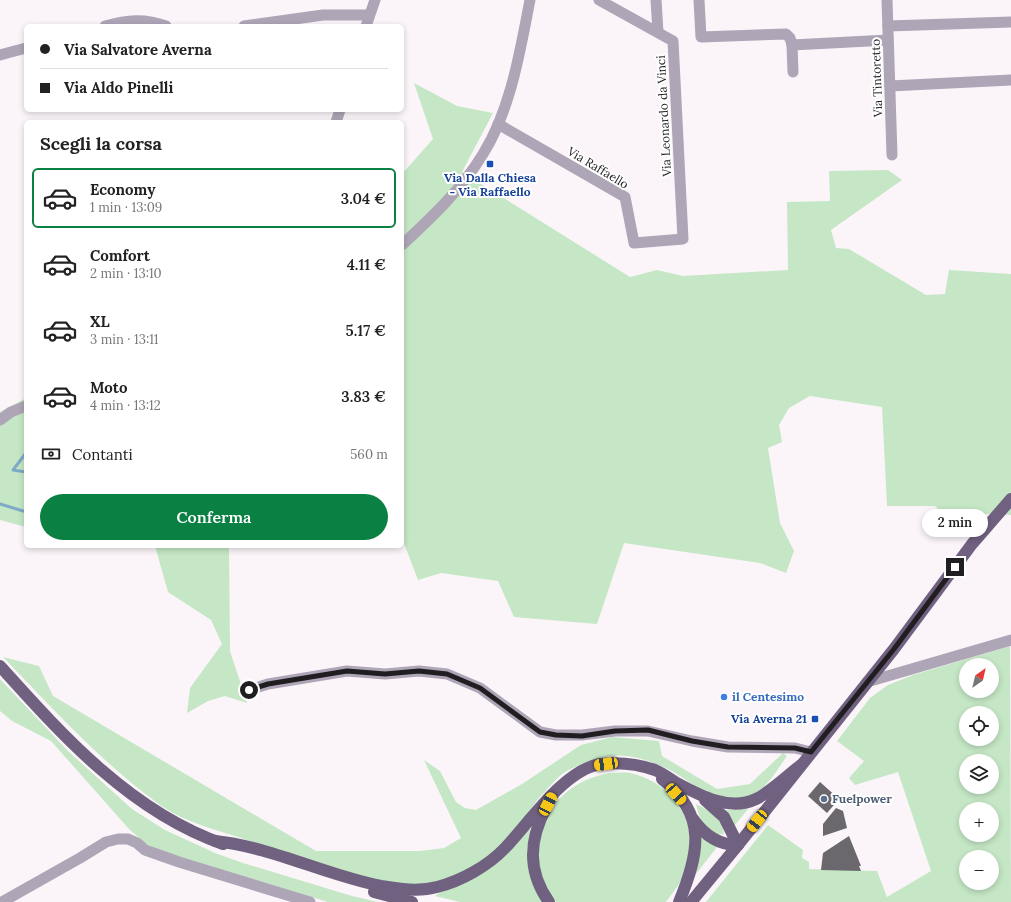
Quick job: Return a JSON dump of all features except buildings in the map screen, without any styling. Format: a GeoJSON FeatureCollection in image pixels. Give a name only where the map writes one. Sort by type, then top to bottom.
{"type":"FeatureCollection","features":[{"type":"Feature","properties":{"kind":"main road"},"geometry":{"type":"LineString","coordinates":[[691,902],[894,649],[972,544],[1011,499]]}},
{"type":"Feature","properties":{"kind":"main road"},"geometry":{"type":"LineString","coordinates":[[0,666],[74,746],[127,791],[191,832],[215,842],[341,883],[412,902]]}},
{"type":"Feature","properties":{"kind":"main road"},"geometry":{"type":"LineString","coordinates":[[215,842],[237,843],[363,882],[402,890],[436,888],[465,876],[487,863],[504,849],[553,794],[578,773],[596,765],[615,762],[656,770],[696,794],[715,808],[724,817],[738,845]]}},
{"type":"Feature","properties":{"kind":"main road"},"geometry":{"type":"LineString","coordinates":[[696,794],[724,803],[742,803],[757,799],[801,765]]}},
{"type":"Feature","properties":{"kind":"main road"},"geometry":{"type":"LineString","coordinates":[[648,768],[667,783],[686,805],[694,826],[696,844],[693,864],[680,902]]}},
{"type":"Feature","properties":{"kind":"main road"},"geometry":{"type":"LineString","coordinates":[[549,902],[540,889],[535,876],[532,853],[537,828],[553,794]]}},
{"type":"Feature","properties":{"kind":"main road"},"geometry":{"type":"LineString","coordinates":[[690,815],[699,828],[713,839],[721,843],[738,845]]}},
{"type":"Feature","properties":{"kind":"street"},"geometry":{"type":"LineString","coordinates":[[367,24],[375,0]]}},
{"type":"Feature","properties":{"kind":"street"},"geometry":{"type":"LineString","coordinates":[[404,243],[456,192],[484,154],[498,124],[513,78],[530,0]]}},
{"type":"Feature","properties":{"kind":"street"},"geometry":{"type":"LineString","coordinates":[[599,0],[658,32]]}},
{"type":"Feature","properties":{"kind":"street"},"geometry":{"type":"LineString","coordinates":[[656,0],[658,32]]}},
{"type":"Feature","properties":{"kind":"street"},"geometry":{"type":"LineString","coordinates":[[699,0],[701,37],[786,34],[790,38],[792,45],[793,72]]}},
{"type":"Feature","properties":{"kind":"street","name":"Via Tintoretto"},"geometry":{"type":"LineString","coordinates":[[887,0],[892,155]]}},
{"type":"Feature","properties":{"kind":"street"},"geometry":{"type":"LineString","coordinates":[[258,24],[323,15],[369,15]]}},
{"type":"Feature","properties":{"kind":"street"},"geometry":{"type":"LineString","coordinates":[[112,24],[125,20],[153,21],[161,24]]}},
{"type":"Feature","properties":{"kind":"street"},"geometry":{"type":"LineString","coordinates":[[888,26],[1011,22]]}},
{"type":"Feature","properties":{"kind":"street","name":"Via Leonardo da Vinci"},"geometry":{"type":"LineString","coordinates":[[658,32],[674,41],[683,239]]}},
{"type":"Feature","properties":{"kind":"street"},"geometry":{"type":"LineString","coordinates":[[792,45],[888,40]]}},
{"type":"Feature","properties":{"kind":"street"},"geometry":{"type":"LineString","coordinates":[[0,55],[24,49]]}},
{"type":"Feature","properties":{"kind":"street"},"geometry":{"type":"LineString","coordinates":[[890,86],[1011,80]]}},
{"type":"Feature","properties":{"kind":"street","name":"Via Raffaello"},"geometry":{"type":"LineString","coordinates":[[498,124],[625,197],[634,243],[683,239]]}},
{"type":"Feature","properties":{"kind":"street"},"geometry":{"type":"LineString","coordinates":[[0,420],[11,412],[24,407]]}},
{"type":"Feature","properties":{"kind":"street"},"geometry":{"type":"LineString","coordinates":[[867,682],[1011,640]]}},
{"type":"Feature","properties":{"kind":"street"},"geometry":{"type":"LineString","coordinates":[[249,690],[268,684],[347,671],[385,674],[419,671],[447,674],[480,688],[540,732],[556,735],[582,736],[615,731],[648,730],[692,741],[728,747],[795,748],[811,752]]}},
{"type":"Feature","properties":{"kind":"street"},"geometry":{"type":"LineString","coordinates":[[2,902],[106,842],[118,839],[137,843],[145,850],[179,862],[310,902]]}},
{"type":"Feature","properties":{"kind":"green space"},"geometry":{"type":"Polygon","coordinates":[[[414,83],[457,106],[493,113],[462,172],[630,277],[657,270],[683,276],[788,270],[787,202],[830,201],[829,171],[888,170],[902,180],[831,230],[836,248],[849,249],[926,295],[945,294],[949,270],[1011,274],[1011,515],[941,512],[935,506],[887,506],[882,407],[810,396],[789,408],[779,425],[782,442],[768,448],[780,523],[794,551],[786,573],[760,563],[624,543],[597,624],[514,617],[498,581],[441,573],[418,580],[404,543],[404,172],[433,139],[414,83]]]}},
{"type":"Feature","properties":{"kind":"green space"},"geometry":{"type":"Polygon","coordinates":[[[24,399],[24,526],[0,520],[0,412],[24,399]]]}},
{"type":"Feature","properties":{"kind":"green space"},"geometry":{"type":"Polygon","coordinates":[[[156,548],[229,548],[230,651],[247,703],[225,696],[208,701],[187,713],[190,688],[222,644],[211,620],[168,592],[156,548]]]}},
{"type":"Feature","properties":{"kind":"green space"},"geometry":{"type":"Polygon","coordinates":[[[1010,646],[1011,902],[706,902],[768,825],[803,850],[802,858],[809,862],[809,869],[877,871],[887,897],[931,871],[898,772],[855,785],[849,778],[864,761],[837,741],[870,698],[888,685],[913,675],[959,661],[959,698],[999,698],[999,658],[970,658],[1010,646]]]}},
{"type":"Feature","properties":{"kind":"green space"},"geometry":{"type":"Polygon","coordinates":[[[3,657],[39,666],[53,696],[316,851],[420,851],[444,848],[461,838],[424,760],[440,771],[456,802],[465,808],[476,810],[522,784],[581,745],[612,737],[659,741],[662,756],[717,789],[750,784],[783,753],[787,756],[762,789],[745,798],[733,800],[710,794],[668,769],[653,763],[629,756],[599,758],[572,768],[558,777],[497,850],[487,859],[475,866],[448,878],[418,885],[381,883],[320,866],[202,826],[180,817],[160,805],[139,789],[98,753],[59,716],[3,657]]]}},
{"type":"Feature","properties":{"kind":"green space"},"geometry":{"type":"Polygon","coordinates":[[[0,679],[68,751],[132,809],[165,830],[215,853],[243,863],[352,896],[378,902],[328,902],[161,851],[146,844],[129,829],[51,741],[12,721],[0,711],[0,679]]]}},
{"type":"Feature","properties":{"kind":"green space"},"geometry":{"type":"Polygon","coordinates":[[[609,773],[630,773],[646,778],[660,786],[671,796],[680,808],[687,822],[690,836],[690,852],[687,868],[680,882],[666,902],[556,902],[545,888],[535,854],[535,847],[550,811],[557,801],[575,786],[596,776],[609,773]]]}},
{"type":"Feature","properties":{"kind":"green space"},"geometry":{"type":"Polygon","coordinates":[[[696,804],[706,809],[718,819],[723,828],[724,834],[712,833],[708,830],[701,820],[696,804]]]}},
{"type":"Feature","properties":{"kind":"green space"},"geometry":{"type":"Polygon","coordinates":[[[748,809],[735,825],[724,810],[748,809]]]}},
{"type":"Feature","properties":{"kind":"green space"},"geometry":{"type":"Polygon","coordinates":[[[530,828],[527,850],[529,871],[533,884],[543,902],[460,902],[435,896],[530,828]]]}},
{"type":"Feature","properties":{"kind":"green space"},"geometry":{"type":"Polygon","coordinates":[[[701,836],[717,847],[696,874],[701,836]]]}},
{"type":"Feature","properties":{"kind":"waterway"},"geometry":{"type":"LineString","coordinates":[[24,456],[13,470],[24,472]]}},
{"type":"Feature","properties":{"kind":"waterway"},"geometry":{"type":"LineString","coordinates":[[0,504],[24,511]]}},
{"type":"Feature","properties":{"kind":"place","name":"Via Dalla Chiesa - Via Raffaello"},"geometry":{"type":"Point","coordinates":[490,164]}},
{"type":"Feature","properties":{"kind":"place","name":"il Centesimo"},"geometry":{"type":"Point","coordinates":[724,697]}},
{"type":"Feature","properties":{"kind":"place","name":"Via Averna 21"},"geometry":{"type":"Point","coordinates":[815,719]}},
{"type":"Feature","properties":{"kind":"place","name":"Fuelpower"},"geometry":{"type":"Point","coordinates":[824,799]}},
{"type":"Feature","properties":{"kind":"route"},"geometry":{"type":"LineString","coordinates":[[249,690],[268,684],[347,671],[385,674],[419,671],[447,674],[480,688],[531,727],[540,732],[556,735],[582,736],[615,731],[648,730],[692,741],[728,747],[795,748],[811,752],[894,649],[955,567]]}}]}
